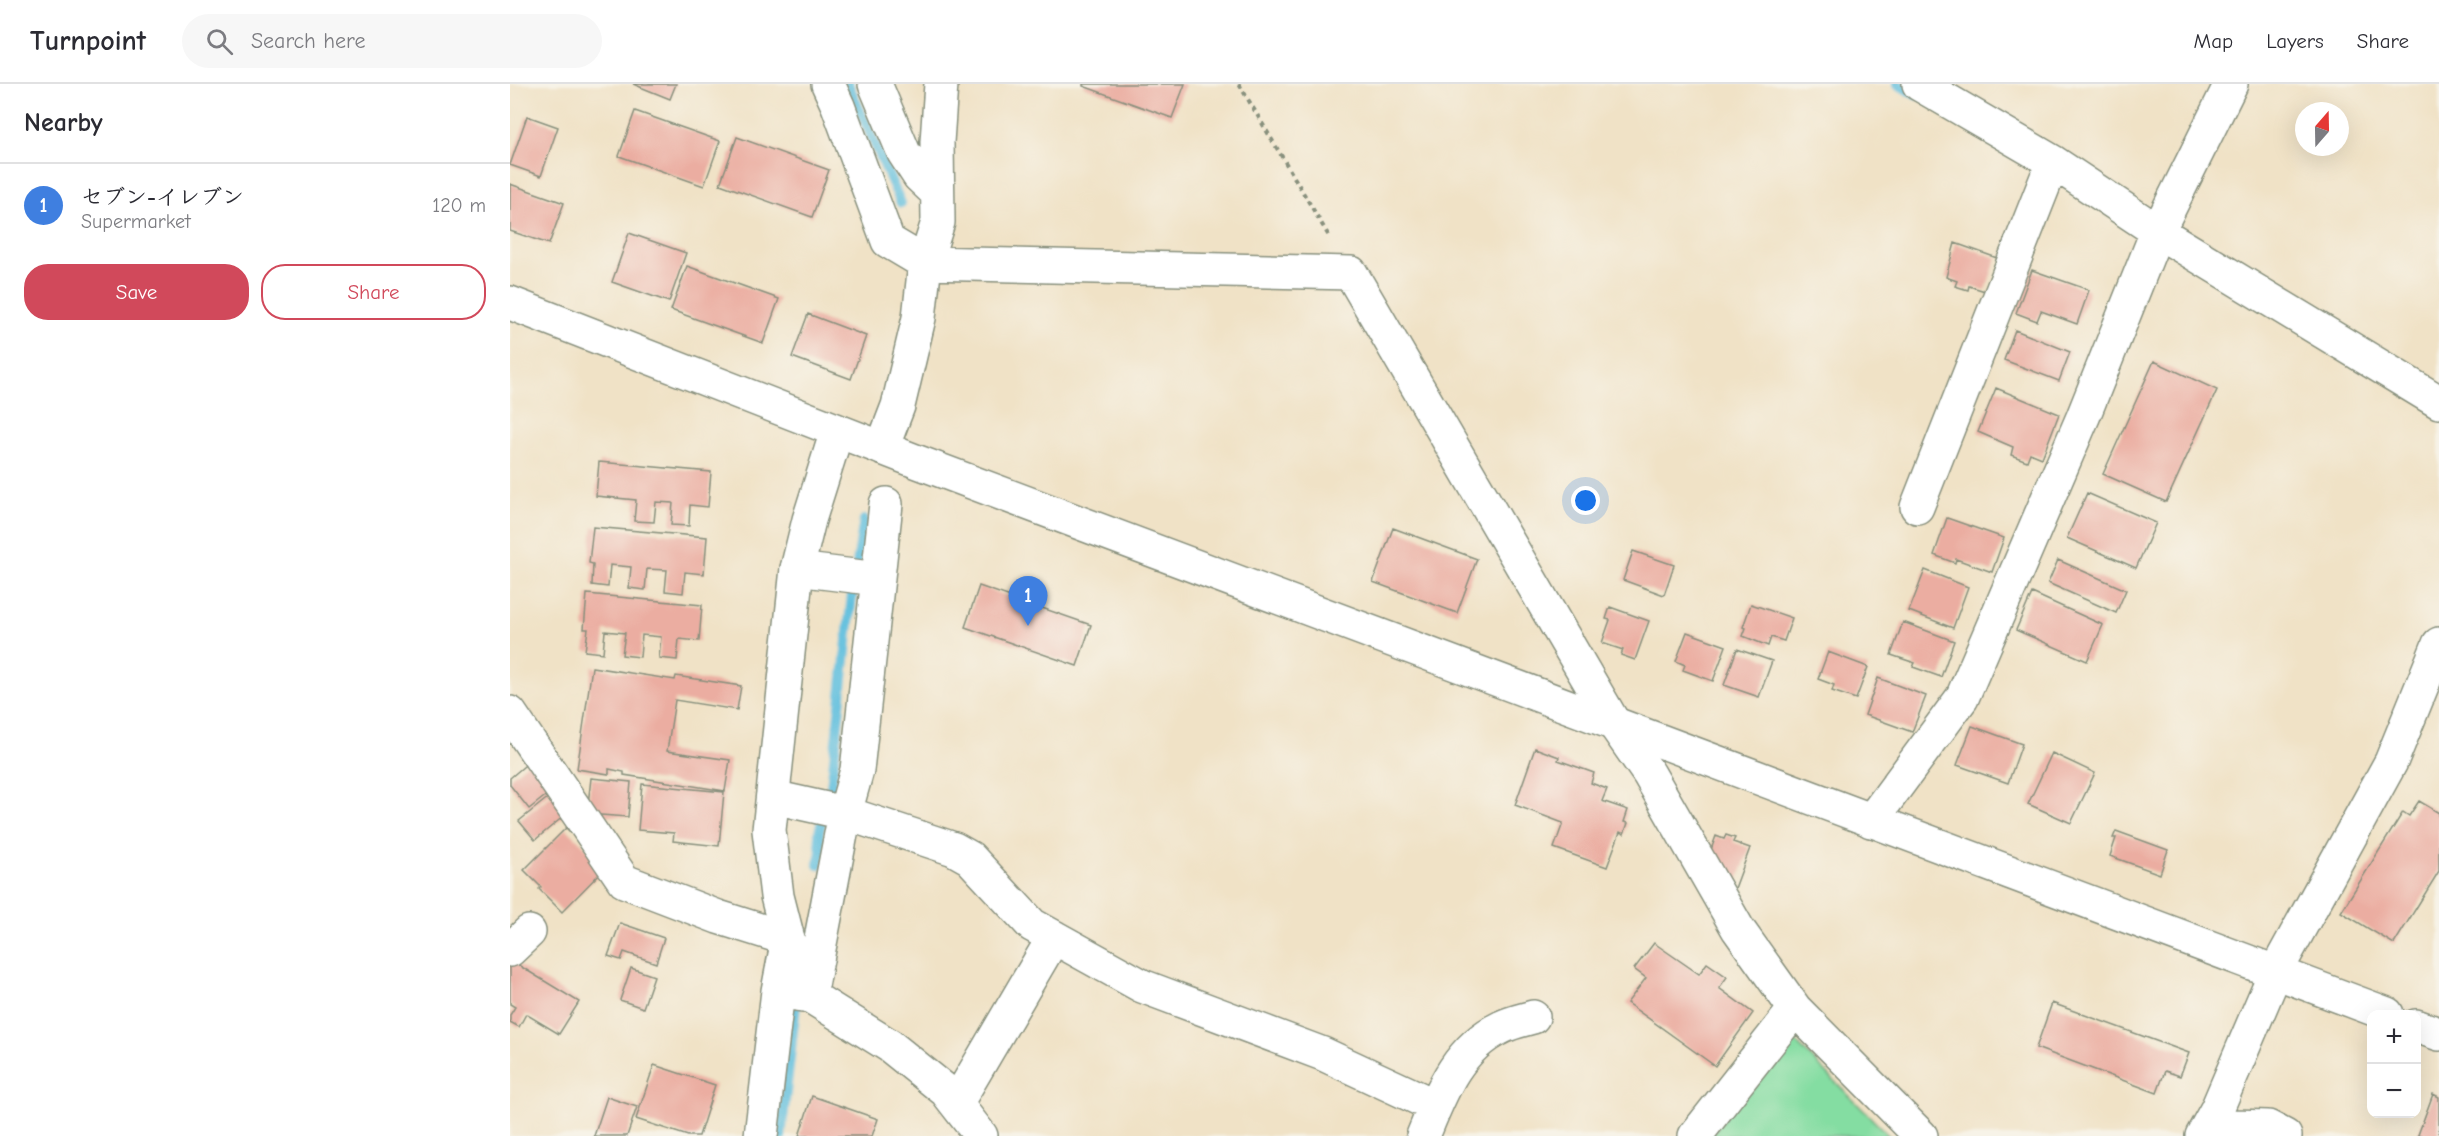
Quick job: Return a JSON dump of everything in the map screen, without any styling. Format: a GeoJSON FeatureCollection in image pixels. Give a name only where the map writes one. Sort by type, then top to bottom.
{"type":"FeatureCollection","features":[{"type":"Feature","properties":{"kind":"street"},"geometry":{"type":"LineString","coordinates":[[828,84],[888,242],[925,263],[1351,273],[1616,725],[1649,774],[1738,929],[1795,1009],[1921,1136]]}},
{"type":"Feature","properties":{"kind":"street"},"geometry":{"type":"LineString","coordinates":[[875,84],[904,153],[919,176],[937,193]]}},
{"type":"Feature","properties":{"kind":"street"},"geometry":{"type":"LineString","coordinates":[[882,448],[898,406],[916,329],[925,263],[938,222],[941,84]]}},
{"type":"Feature","properties":{"kind":"street"},"geometry":{"type":"LineString","coordinates":[[1918,84],[2048,174],[2154,240],[2439,402]]}},
{"type":"Feature","properties":{"kind":"street"},"geometry":{"type":"LineString","coordinates":[[1871,821],[1962,698],[2084,417],[2154,240],[2231,84]]}},
{"type":"Feature","properties":{"kind":"street"},"geometry":{"type":"LineString","coordinates":[[1917,507],[2048,174]]}},
{"type":"Feature","properties":{"kind":"street"},"geometry":{"type":"LineString","coordinates":[[510,303],[837,431],[2376,1010]]}},
{"type":"Feature","properties":{"kind":"street"},"geometry":{"type":"LineString","coordinates":[[795,994],[788,939],[777,896],[769,830],[797,569],[809,520],[837,431]]}},
{"type":"Feature","properties":{"kind":"street"},"geometry":{"type":"LineString","coordinates":[[761,1136],[795,994],[832,810],[857,770],[864,577],[886,504]]}},
{"type":"Feature","properties":{"kind":"street"},"geometry":{"type":"LineString","coordinates":[[797,569],[864,577]]}},
{"type":"Feature","properties":{"kind":"street"},"geometry":{"type":"LineString","coordinates":[[2202,1136],[2217,1109],[2275,973],[2391,762],[2439,644]]}},
{"type":"Feature","properties":{"kind":"street"},"geometry":{"type":"LineString","coordinates":[[510,713],[624,881],[718,917],[788,939]]}},
{"type":"Feature","properties":{"kind":"street"},"geometry":{"type":"LineString","coordinates":[[773,796],[832,810],[954,849],[970,858],[1032,925],[1142,986],[1323,1054],[1429,1121],[1443,1085],[1471,1047],[1502,1027],[1533,1017]]}},
{"type":"Feature","properties":{"kind":"street"},"geometry":{"type":"LineString","coordinates":[[969,1125],[1054,937]]}},
{"type":"Feature","properties":{"kind":"street"},"geometry":{"type":"LineString","coordinates":[[795,994],[890,1046],[946,1091],[969,1125]]}},
{"type":"Feature","properties":{"kind":"street"},"geometry":{"type":"LineString","coordinates":[[1695,1136],[1795,1009]]}},
{"type":"Feature","properties":{"kind":"street"},"geometry":{"type":"LineString","coordinates":[[2421,1028],[2439,1034]]}},
{"type":"Feature","properties":{"kind":"street"},"geometry":{"type":"LineString","coordinates":[[2212,1136],[2234,1126],[2268,1127],[2285,1136]]}},
{"type":"Feature","properties":{"kind":"path"},"geometry":{"type":"LineString","coordinates":[[1239,84],[1351,273]]}},
{"type":"Feature","properties":{"kind":"green space"},"geometry":{"type":"Polygon","coordinates":[[[1788,1034],[1889,1136],[1711,1136],[1788,1034]]]}},
{"type":"Feature","properties":{"kind":"building"},"geometry":{"type":"Polygon","coordinates":[[[633,84],[676,84],[670,99],[633,84]]]}},
{"type":"Feature","properties":{"kind":"building"},"geometry":{"type":"Polygon","coordinates":[[[1083,84],[1185,84],[1172,118],[1083,86],[1083,84]]]}},
{"type":"Feature","properties":{"kind":"building"},"geometry":{"type":"Polygon","coordinates":[[[635,111],[720,141],[704,186],[619,156],[635,111]]]}},
{"type":"Feature","properties":{"kind":"building"},"geometry":{"type":"Polygon","coordinates":[[[527,116],[558,127],[541,176],[510,165],[527,116]]]}},
{"type":"Feature","properties":{"kind":"building"},"geometry":{"type":"Polygon","coordinates":[[[737,137],[829,170],[812,217],[720,184],[737,137]]]}},
{"type":"Feature","properties":{"kind":"building"},"geometry":{"type":"Polygon","coordinates":[[[510,184],[564,203],[549,244],[510,231],[510,184]]]}},
{"type":"Feature","properties":{"kind":"building"},"geometry":{"type":"Polygon","coordinates":[[[629,233],[686,253],[669,302],[612,282],[629,233]]]}},
{"type":"Feature","properties":{"kind":"building"},"geometry":{"type":"Polygon","coordinates":[[[1955,243],[1997,258],[1985,291],[1969,286],[1968,290],[1955,286],[1957,281],[1946,277],[1955,243]]]}},
{"type":"Feature","properties":{"kind":"building"},"geometry":{"type":"Polygon","coordinates":[[[687,266],[779,299],[763,343],[671,310],[687,266]]]}},
{"type":"Feature","properties":{"kind":"building"},"geometry":{"type":"Polygon","coordinates":[[[2032,270],[2089,290],[2077,324],[2041,311],[2037,321],[2016,313],[2032,270]]]}},
{"type":"Feature","properties":{"kind":"building"},"geometry":{"type":"Polygon","coordinates":[[[808,314],[866,336],[851,379],[792,357],[808,314]]]}},
{"type":"Feature","properties":{"kind":"building"},"geometry":{"type":"Polygon","coordinates":[[[2015,330],[2070,352],[2059,381],[2004,360],[2015,330]]]}},
{"type":"Feature","properties":{"kind":"building"},"geometry":{"type":"Polygon","coordinates":[[[2154,361],[2217,390],[2166,502],[2103,474],[2154,361]]]}},
{"type":"Feature","properties":{"kind":"building"},"geometry":{"type":"Polygon","coordinates":[[[1996,388],[2059,414],[2042,458],[2030,453],[2027,461],[2011,455],[2013,447],[1978,432],[1996,388]]]}},
{"type":"Feature","properties":{"kind":"building"},"geometry":{"type":"Polygon","coordinates":[[[599,462],[711,472],[708,507],[690,505],[689,526],[671,525],[673,503],[656,502],[654,522],[634,521],[636,500],[596,496],[599,462]]]}},
{"type":"Feature","properties":{"kind":"building"},"geometry":{"type":"Polygon","coordinates":[[[2087,493],[2156,523],[2136,568],[2067,538],[2087,493]]]}},
{"type":"Feature","properties":{"kind":"building"},"geometry":{"type":"Polygon","coordinates":[[[1947,518],[2004,538],[1992,572],[1956,559],[1955,563],[1934,555],[1947,518]]]}},
{"type":"Feature","properties":{"kind":"building"},"geometry":{"type":"Polygon","coordinates":[[[593,527],[707,537],[704,574],[685,572],[683,593],[665,591],[667,570],[647,569],[645,590],[629,588],[631,567],[610,565],[608,587],[592,585],[593,564],[589,563],[593,527]]]}},
{"type":"Feature","properties":{"kind":"building"},"geometry":{"type":"Polygon","coordinates":[[[1393,528],[1477,559],[1457,613],[1373,582],[1393,528]]]}},
{"type":"Feature","properties":{"kind":"building"},"geometry":{"type":"Polygon","coordinates":[[[1633,551],[1674,565],[1664,595],[1623,580],[1633,551]]]}},
{"type":"Feature","properties":{"kind":"building"},"geometry":{"type":"Polygon","coordinates":[[[2058,560],[2126,590],[2116,613],[2048,583],[2058,560]]]}},
{"type":"Feature","properties":{"kind":"building"},"geometry":{"type":"Polygon","coordinates":[[[1925,570],[1968,587],[1953,628],[1909,611],[1925,570]]]}},
{"type":"Feature","properties":{"kind":"building"},"geometry":{"type":"Polygon","coordinates":[[[979,586],[1091,625],[1077,666],[965,627],[979,586]]]}},
{"type":"Feature","properties":{"kind":"building"},"geometry":{"type":"Polygon","coordinates":[[[2032,593],[2103,625],[2087,661],[2016,630],[2032,593]]]}},
{"type":"Feature","properties":{"kind":"building"},"geometry":{"type":"Polygon","coordinates":[[[587,594],[702,605],[699,641],[679,639],[677,660],[659,658],[661,637],[642,635],[640,657],[622,655],[625,633],[605,631],[603,653],[585,651],[588,629],[584,629],[587,594]]]}},
{"type":"Feature","properties":{"kind":"building"},"geometry":{"type":"Polygon","coordinates":[[[1751,604],[1792,618],[1784,641],[1771,637],[1768,646],[1743,636],[1746,628],[1743,627],[1751,604]]]}},
{"type":"Feature","properties":{"kind":"building"},"geometry":{"type":"Polygon","coordinates":[[[1610,607],[1649,621],[1635,660],[1621,655],[1623,650],[1602,643],[1610,620],[1606,619],[1610,607]]]}},
{"type":"Feature","properties":{"kind":"building"},"geometry":{"type":"Polygon","coordinates":[[[1903,622],[1954,641],[1941,677],[1913,667],[1915,663],[1891,655],[1903,622]]]}},
{"type":"Feature","properties":{"kind":"building"},"geometry":{"type":"Polygon","coordinates":[[[1687,632],[1726,646],[1713,681],[1683,670],[1685,665],[1676,661],[1687,632]]]}},
{"type":"Feature","properties":{"kind":"building"},"geometry":{"type":"Polygon","coordinates":[[[1737,649],[1772,661],[1759,697],[1724,685],[1737,649]]]}},
{"type":"Feature","properties":{"kind":"building"},"geometry":{"type":"Polygon","coordinates":[[[1828,652],[1868,667],[1856,699],[1832,691],[1834,685],[1818,679],[1828,652]]]}},
{"type":"Feature","properties":{"kind":"building"},"geometry":{"type":"Polygon","coordinates":[[[592,667],[675,680],[676,676],[741,686],[737,710],[675,700],[667,751],[730,760],[725,791],[624,775],[624,772],[609,769],[609,774],[577,769],[592,667]]]}},
{"type":"Feature","properties":{"kind":"building"},"geometry":{"type":"Polygon","coordinates":[[[1878,678],[1926,696],[1912,732],[1865,715],[1878,678]]]}},
{"type":"Feature","properties":{"kind":"building"},"geometry":{"type":"Polygon","coordinates":[[[1972,726],[2022,744],[2008,783],[1957,765],[1972,726]]]}},
{"type":"Feature","properties":{"kind":"building"},"geometry":{"type":"Polygon","coordinates":[[[1535,748],[1559,757],[1558,760],[1594,773],[1591,783],[1607,789],[1602,801],[1628,810],[1624,822],[1628,823],[1624,834],[1620,832],[1607,867],[1554,848],[1563,823],[1515,805],[1535,748]]]}},
{"type":"Feature","properties":{"kind":"building"},"geometry":{"type":"Polygon","coordinates":[[[2052,753],[2095,773],[2071,823],[2028,804],[2052,753]]]}},
{"type":"Feature","properties":{"kind":"building"},"geometry":{"type":"Polygon","coordinates":[[[530,761],[553,790],[529,809],[510,785],[510,778],[530,761]]]}},
{"type":"Feature","properties":{"kind":"building"},"geometry":{"type":"Polygon","coordinates":[[[591,778],[631,782],[628,817],[587,814],[591,778]]]}},
{"type":"Feature","properties":{"kind":"building"},"geometry":{"type":"Polygon","coordinates":[[[642,784],[724,792],[719,846],[673,841],[674,833],[638,830],[642,784]]]}},
{"type":"Feature","properties":{"kind":"building"},"geometry":{"type":"Polygon","coordinates":[[[555,792],[570,811],[535,840],[519,821],[555,792]]]}},
{"type":"Feature","properties":{"kind":"building"},"geometry":{"type":"Polygon","coordinates":[[[2419,801],[2439,813],[2439,871],[2394,944],[2341,912],[2403,812],[2409,816],[2419,801]]]}},
{"type":"Feature","properties":{"kind":"building"},"geometry":{"type":"Polygon","coordinates":[[[566,828],[606,867],[562,912],[524,870],[566,828]]]}},
{"type":"Feature","properties":{"kind":"building"},"geometry":{"type":"Polygon","coordinates":[[[2116,831],[2168,850],[2160,874],[2110,856],[2116,831]]]}},
{"type":"Feature","properties":{"kind":"building"},"geometry":{"type":"Polygon","coordinates":[[[1726,835],[1735,838],[1733,842],[1750,848],[1734,891],[1708,858],[1716,836],[1724,839],[1726,835]]]}},
{"type":"Feature","properties":{"kind":"building"},"geometry":{"type":"Polygon","coordinates":[[[620,923],[664,938],[656,963],[624,952],[621,960],[608,956],[620,923]]]}},
{"type":"Feature","properties":{"kind":"building"},"geometry":{"type":"Polygon","coordinates":[[[1654,943],[1699,974],[1707,963],[1727,977],[1719,988],[1753,1013],[1715,1066],[1627,1003],[1646,978],[1634,969],[1654,943]]]}},
{"type":"Feature","properties":{"kind":"building"},"geometry":{"type":"Polygon","coordinates":[[[510,960],[579,1002],[559,1034],[526,1014],[519,1027],[510,1022],[510,1015],[515,1007],[510,1004],[510,960]]]}},
{"type":"Feature","properties":{"kind":"building"},"geometry":{"type":"Polygon","coordinates":[[[631,968],[654,976],[643,1008],[620,1000],[631,968]]]}},
{"type":"Feature","properties":{"kind":"building"},"geometry":{"type":"Polygon","coordinates":[[[2052,1003],[2189,1053],[2180,1076],[2165,1071],[2157,1093],[2036,1048],[2052,1003]]]}},
{"type":"Feature","properties":{"kind":"building"},"geometry":{"type":"Polygon","coordinates":[[[654,1065],[715,1085],[699,1136],[688,1136],[636,1119],[654,1065]]]}},
{"type":"Feature","properties":{"kind":"building"},"geometry":{"type":"Polygon","coordinates":[[[2433,1094],[2439,1097],[2439,1136],[2420,1136],[2418,1135],[2433,1094]]]}},
{"type":"Feature","properties":{"kind":"building"},"geometry":{"type":"Polygon","coordinates":[[[812,1096],[878,1119],[872,1136],[799,1136],[812,1096]]]}},
{"type":"Feature","properties":{"kind":"building"},"geometry":{"type":"Polygon","coordinates":[[[607,1097],[637,1107],[627,1136],[594,1136],[607,1097]]]}},
{"type":"Feature","properties":{"kind":"waterway"},"geometry":{"type":"LineString","coordinates":[[848,84],[901,203]]}},
{"type":"Feature","properties":{"kind":"waterway"},"geometry":{"type":"LineString","coordinates":[[1898,84],[1916,95]]}},
{"type":"Feature","properties":{"kind":"waterway"},"geometry":{"type":"LineString","coordinates":[[818,865],[821,852],[819,832],[831,788],[852,595],[864,520]]}},
{"type":"Feature","properties":{"kind":"waterway"},"geometry":{"type":"LineString","coordinates":[[781,1136],[797,996]]}},
{"type":"Feature","properties":{"kind":"place","name":"セブン-イレブン"},"geometry":{"type":"Point","coordinates":[1028,626]}}]}
